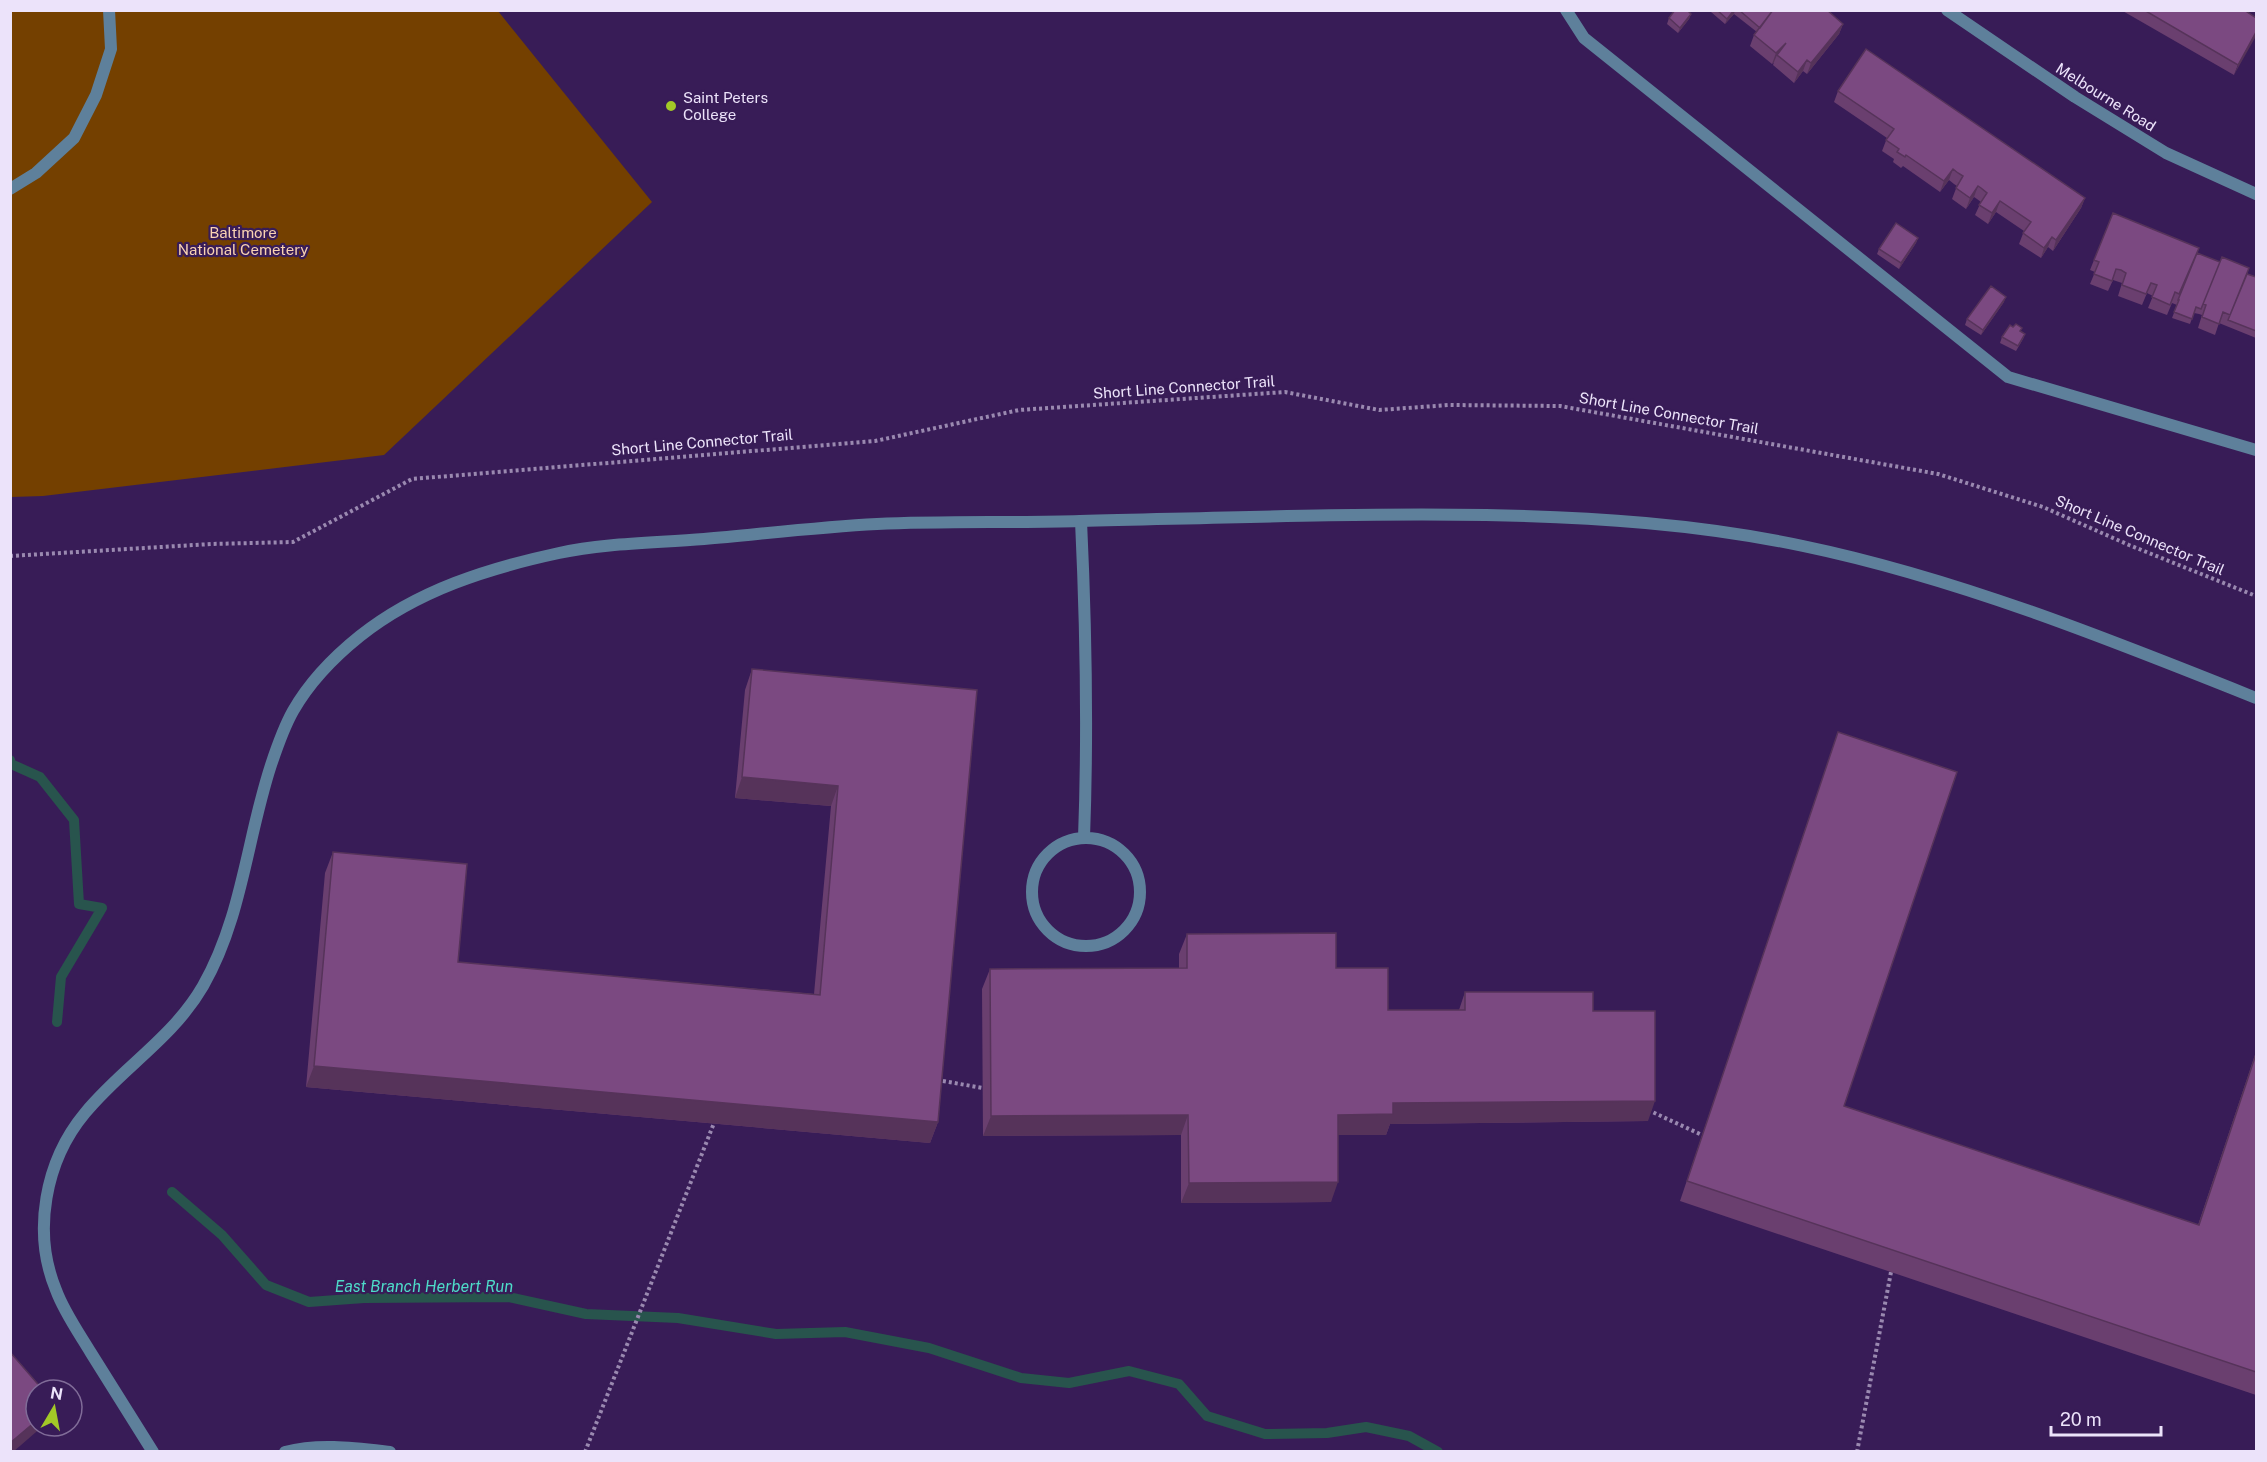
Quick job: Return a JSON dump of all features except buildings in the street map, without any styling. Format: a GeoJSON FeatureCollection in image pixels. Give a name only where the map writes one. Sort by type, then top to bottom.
{"type":"FeatureCollection","features":[{"type":"Feature","properties":{"kind":"street"},"geometry":{"type":"LineString","coordinates":[[10,189],[36,173],[74,138],[96,95],[111,49],[109,10]]}},
{"type":"Feature","properties":{"kind":"street"},"geometry":{"type":"LineString","coordinates":[[1566,10],[1584,38],[2008,377],[2256,450]]}},
{"type":"Feature","properties":{"kind":"street","name":"Melbourne Road"},"geometry":{"type":"LineString","coordinates":[[1951,12],[2075,97],[2166,153],[2256,194]]}},
{"type":"Feature","properties":{"kind":"street"},"geometry":{"type":"LineString","coordinates":[[153,1452],[74,1326],[55,1288],[45,1248],[46,1206],[52,1173],[64,1141],[88,1108],[172,1029],[202,987],[222,943],[241,888],[265,783],[293,711],[322,673],[360,636],[404,606],[455,581],[500,567],[567,551],[877,524],[1429,514],[1633,520],[1741,534],[1804,546],[1893,568],[2108,640],[2256,698]]}},
{"type":"Feature","properties":{"kind":"street"},"geometry":{"type":"LineString","coordinates":[[1081,521],[1086,644],[1087,754],[1084,838]]}},
{"type":"Feature","properties":{"kind":"street"},"geometry":{"type":"LineString","coordinates":[[1084,838],[1105,841],[1121,850],[1134,867],[1140,885],[1139,904],[1129,926],[1113,940],[1089,946],[1069,944],[1052,935],[1036,915],[1032,902],[1031,885],[1038,866],[1049,851],[1065,842],[1084,838]]}},
{"type":"Feature","properties":{"kind":"street"},"geometry":{"type":"LineString","coordinates":[[285,1452],[300,1448],[349,1447],[390,1452]]}},
{"type":"Feature","properties":{"kind":"path","name":"Short Line Connector Trail"},"geometry":{"type":"LineString","coordinates":[[10,556],[211,544],[293,542],[412,479],[875,441],[1019,410],[1285,392],[1379,410],[1449,405],[1560,406],[1938,474],[2043,507],[2129,545],[2256,596]]}},
{"type":"Feature","properties":{"kind":"path"},"geometry":{"type":"LineString","coordinates":[[936,1080],[983,1089]]}},
{"type":"Feature","properties":{"kind":"path"},"geometry":{"type":"LineString","coordinates":[[1647,1109],[1702,1135]]}},
{"type":"Feature","properties":{"kind":"path"},"geometry":{"type":"LineString","coordinates":[[585,1452],[714,1123]]}},
{"type":"Feature","properties":{"kind":"path"},"geometry":{"type":"LineString","coordinates":[[1857,1452],[1891,1272]]}},
{"type":"Feature","properties":{"kind":"green space","name":"Baltimore National Cemetery"},"geometry":{"type":"Polygon","coordinates":[[[10,11],[498,11],[652,202],[384,455],[43,496],[11,497],[10,11]]]}},
{"type":"Feature","properties":{"kind":"waterway","name":"East Branch Herbert Run"},"geometry":{"type":"LineString","coordinates":[[10,760],[11,764],[40,777],[74,820],[79,904],[102,908],[61,977],[57,1022]]}},
{"type":"Feature","properties":{"kind":"waterway","name":"East Branch Herbert Run"},"geometry":{"type":"LineString","coordinates":[[172,1192],[222,1235],[266,1285],[309,1302],[364,1298],[508,1297],[586,1314],[678,1318],[776,1334],[845,1332],[929,1348],[1021,1378],[1069,1383],[1129,1371],[1179,1384],[1207,1416],[1265,1434],[1327,1433],[1366,1427],[1409,1436],[1438,1452]]}},
{"type":"Feature","properties":{"kind":"place","name":"Saint Peters College"},"geometry":{"type":"Point","coordinates":[671,106]}}]}
